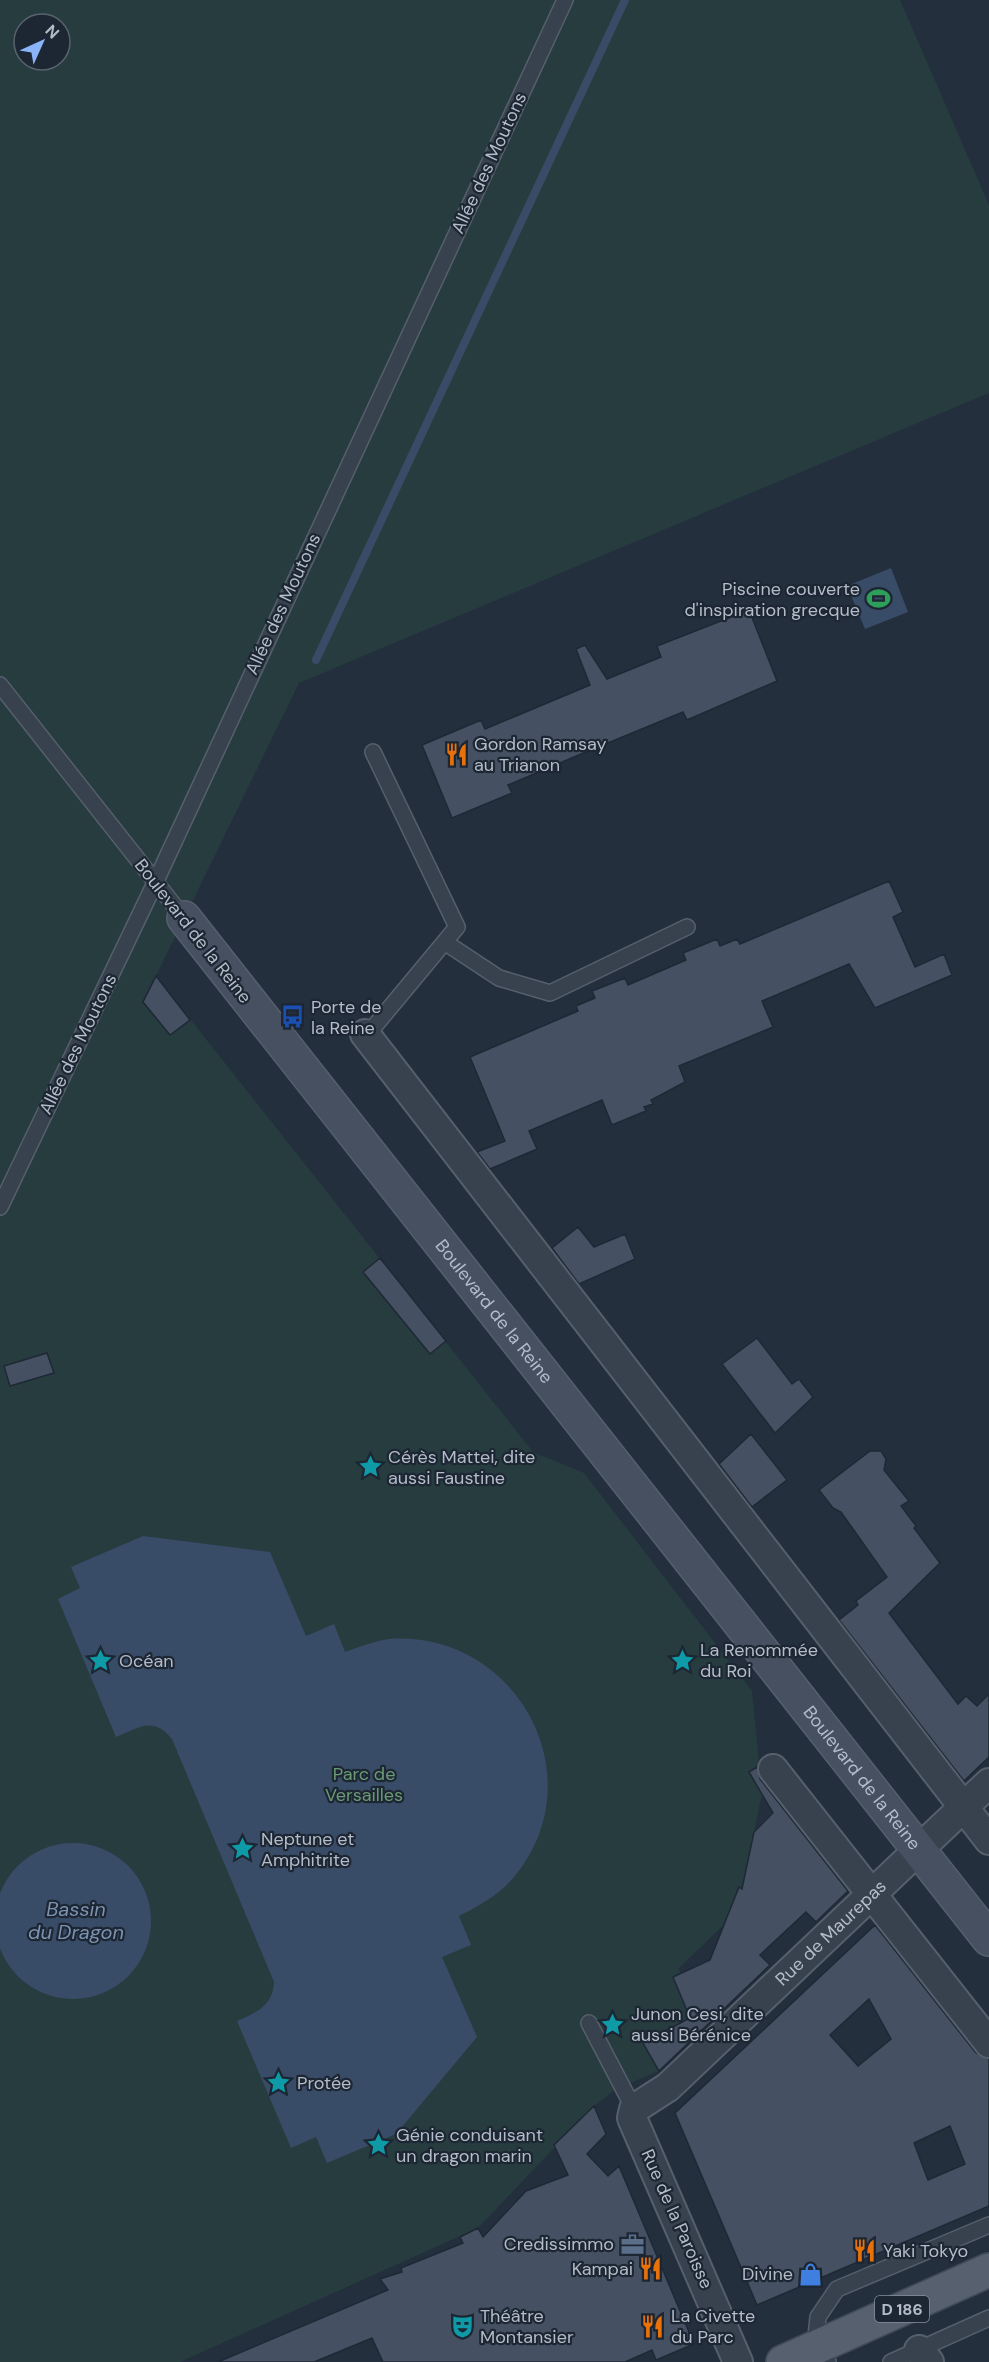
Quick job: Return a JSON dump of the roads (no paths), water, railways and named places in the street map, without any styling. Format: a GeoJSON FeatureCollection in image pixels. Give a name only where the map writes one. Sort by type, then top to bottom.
{"type":"FeatureCollection","features":[{"type":"Feature","properties":{"kind":"main road","name":"D 186"},"geometry":{"type":"LineString","coordinates":[[783,2362],[822,2355],[989,2270]]}},
{"type":"Feature","properties":{"kind":"street","name":"Boulevard de la Reine"},"geometry":{"type":"LineString","coordinates":[[184,918],[989,1939]]}},
{"type":"Feature","properties":{"kind":"street"},"geometry":{"type":"LineString","coordinates":[[369,1031],[989,1840]]}},
{"type":"Feature","properties":{"kind":"street"},"geometry":{"type":"LineString","coordinates":[[773,1769],[989,2043]]}},
{"type":"Feature","properties":{"kind":"street","name":"Rue de Maurepas"},"geometry":{"type":"LineString","coordinates":[[634,2109],[669,2087],[989,1783]]}},
{"type":"Feature","properties":{"kind":"street","name":"Rue de la Paroisse"},"geometry":{"type":"LineString","coordinates":[[634,2109],[632,2118],[738,2362]]}},
{"type":"Feature","properties":{"kind":"lane","name":"Allée des Moutons"},"geometry":{"type":"LineString","coordinates":[[0,1207],[155,883],[565,0]]}},
{"type":"Feature","properties":{"kind":"lane","name":"Boulevard de la Reine"},"geometry":{"type":"LineString","coordinates":[[0,686],[184,918]]}},
{"type":"Feature","properties":{"kind":"lane"},"geometry":{"type":"LineString","coordinates":[[369,1031],[446,943],[457,927],[373,752]]}},
{"type":"Feature","properties":{"kind":"lane"},"geometry":{"type":"LineString","coordinates":[[446,943],[499,978],[550,993],[687,927]]}},
{"type":"Feature","properties":{"kind":"lane"},"geometry":{"type":"LineString","coordinates":[[589,2023],[634,2109]]}},
{"type":"Feature","properties":{"kind":"lane"},"geometry":{"type":"LineString","coordinates":[[822,2355],[818,2317],[837,2289],[989,2225]]}},
{"type":"Feature","properties":{"kind":"lane"},"geometry":{"type":"LineString","coordinates":[[891,2362],[924,2356],[989,2318]]}},
{"type":"Feature","properties":{"kind":"water","name":"Piscine couverte d'inspiration grecque"},"geometry":{"type":"Polygon","coordinates":[[[891,568],[908,612],[865,629],[847,586],[891,568]]]}},
{"type":"Feature","properties":{"kind":"water"},"geometry":{"type":"Polygon","coordinates":[[[143,1536],[270,1552],[306,1636],[334,1624],[345,1652],[389,1639],[434,1643],[474,1658],[506,1684],[530,1717],[544,1755],[547,1796],[538,1838],[514,1877],[502,1889],[488,1900],[459,1916],[471,1945],[442,1957],[477,2037],[396,2134],[327,2163],[316,2137],[291,2148],[237,2021],[267,2003],[271,1997],[274,1982],[172,1739],[159,1728],[152,1726],[139,1727],[116,1737],[58,1599],[80,1588],[71,1567],[143,1536]]]}},
{"type":"Feature","properties":{"kind":"water","name":"Bassin du Dragon"},"geometry":{"type":"Polygon","coordinates":[[[73,1843],[88,1844],[103,1849],[128,1866],[145,1891],[150,1906],[150,1936],[145,1951],[128,1976],[103,1993],[88,1998],[73,1999],[58,1998],[43,1993],[18,1976],[1,1951],[-4,1936],[-5,1921],[-4,1906],[1,1891],[18,1866],[43,1849],[58,1844],[73,1843]]]}},
{"type":"Feature","properties":{"kind":"waterway"},"geometry":{"type":"LineString","coordinates":[[316,660],[625,0]]}},
{"type":"Feature","properties":{"kind":"place","name":"Piscine couverte d'inspiration grecque"},"geometry":{"type":"Point","coordinates":[878,599]}},
{"type":"Feature","properties":{"kind":"place","name":"Gordon Ramsay au Trianon"},"geometry":{"type":"Point","coordinates":[456,754]}},
{"type":"Feature","properties":{"kind":"place","name":"Porte de la Reine"},"geometry":{"type":"Point","coordinates":[293,1017]}},
{"type":"Feature","properties":{"kind":"place","name":"Cérès Mattei, dite aussi Faustine"},"geometry":{"type":"Point","coordinates":[370,1467]}},
{"type":"Feature","properties":{"kind":"place","name":"La Renommée du Roi"},"geometry":{"type":"Point","coordinates":[682,1660]}},
{"type":"Feature","properties":{"kind":"place","name":"Océan"},"geometry":{"type":"Point","coordinates":[101,1661]}},
{"type":"Feature","properties":{"kind":"place","name":"Neptune et Amphitrite"},"geometry":{"type":"Point","coordinates":[243,1849]}},
{"type":"Feature","properties":{"kind":"place","name":"Junon Cesi, dite aussi Bérénice"},"geometry":{"type":"Point","coordinates":[613,2024]}},
{"type":"Feature","properties":{"kind":"place","name":"Protée"},"geometry":{"type":"Point","coordinates":[279,2083]}},
{"type":"Feature","properties":{"kind":"place","name":"Génie conduisant un dragon marin"},"geometry":{"type":"Point","coordinates":[378,2145]}},
{"type":"Feature","properties":{"kind":"place","name":"Credissimmo"},"geometry":{"type":"Point","coordinates":[632,2244]}},
{"type":"Feature","properties":{"kind":"place","name":"Yaki Tokyo"},"geometry":{"type":"Point","coordinates":[865,2251]}},
{"type":"Feature","properties":{"kind":"place","name":"Kampai"},"geometry":{"type":"Point","coordinates":[651,2269]}},
{"type":"Feature","properties":{"kind":"place","name":"Divine"},"geometry":{"type":"Point","coordinates":[811,2274]}},
{"type":"Feature","properties":{"kind":"place","name":"Théâtre Montansier"},"geometry":{"type":"Point","coordinates":[462,2326]}},
{"type":"Feature","properties":{"kind":"place","name":"La Civette du Parc"},"geometry":{"type":"Point","coordinates":[653,2326]}},
{"type":"Feature","properties":{"kind":"park label","name":"Parc de Versailles"},"geometry":{"type":"Point","coordinates":[364,1784]}}]}
